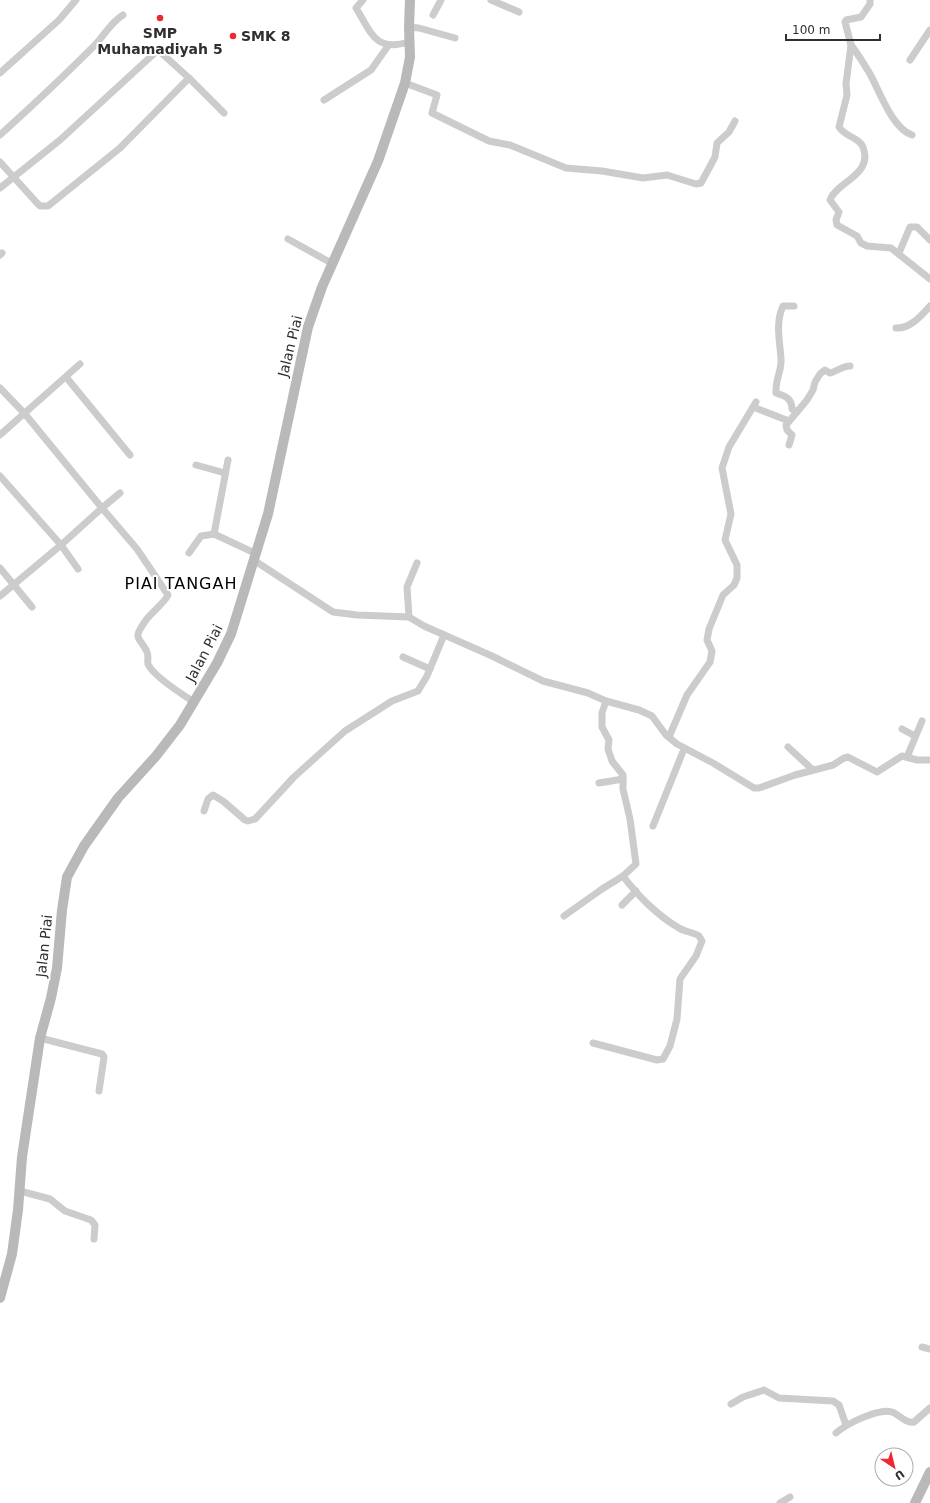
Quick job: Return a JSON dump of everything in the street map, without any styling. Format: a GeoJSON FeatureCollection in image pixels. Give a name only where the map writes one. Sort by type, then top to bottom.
{"type":"FeatureCollection","features":[{"type":"Feature","properties":{"kind":"street"},"geometry":{"type":"LineString","coordinates":[[0,73],[59,20],[76,0]]}},
{"type":"Feature","properties":{"kind":"street"},"geometry":{"type":"LineString","coordinates":[[363,0],[356,8],[374,35],[382,44],[388,46],[410,42]]}},
{"type":"Feature","properties":{"kind":"street","name":"Jalan Piai"},"geometry":{"type":"LineString","coordinates":[[0,1298],[12,1254],[20,1192],[22,1157],[40,1038],[52,998],[57,968],[65,887],[72,865],[84,846],[118,798],[171,737],[194,702],[231,634],[256,557],[275,487],[295,384],[308,327],[322,287],[378,161],[406,83],[410,56],[410,0]]}},
{"type":"Feature","properties":{"kind":"street"},"geometry":{"type":"LineString","coordinates":[[433,15],[441,0]]}},
{"type":"Feature","properties":{"kind":"street"},"geometry":{"type":"LineString","coordinates":[[491,0],[519,12]]}},
{"type":"Feature","properties":{"kind":"street"},"geometry":{"type":"LineString","coordinates":[[870,0],[870,4],[861,17],[846,20],[845,22],[851,45],[870,73],[892,116],[900,128],[912,135]]}},
{"type":"Feature","properties":{"kind":"street"},"geometry":{"type":"LineString","coordinates":[[0,135],[96,45],[108,27],[123,15]]}},
{"type":"Feature","properties":{"kind":"street"},"geometry":{"type":"LineString","coordinates":[[409,27],[431,31],[455,38]]}},
{"type":"Feature","properties":{"kind":"street"},"geometry":{"type":"LineString","coordinates":[[910,60],[930,30]]}},
{"type":"Feature","properties":{"kind":"street"},"geometry":{"type":"LineString","coordinates":[[851,45],[846,84],[847,95],[839,127],[863,146],[865,156],[863,165],[857,174],[836,192],[830,200],[839,212],[836,220],[837,225],[857,236],[866,246],[887,247],[899,253],[923,275],[930,279]]}},
{"type":"Feature","properties":{"kind":"street"},"geometry":{"type":"LineString","coordinates":[[324,100],[370,70],[388,46]]}},
{"type":"Feature","properties":{"kind":"street"},"geometry":{"type":"LineString","coordinates":[[0,188],[13,176],[60,140],[158,50],[224,113]]}},
{"type":"Feature","properties":{"kind":"street"},"geometry":{"type":"LineString","coordinates":[[0,162],[40,206],[45,207],[51,204],[120,148],[189,78]]}},
{"type":"Feature","properties":{"kind":"street"},"geometry":{"type":"LineString","coordinates":[[406,83],[437,95],[432,113],[489,141],[510,145],[566,168],[602,171],[643,178],[667,175],[696,184],[701,183],[709,172],[715,157],[717,143],[729,132],[735,121]]}},
{"type":"Feature","properties":{"kind":"street"},"geometry":{"type":"LineString","coordinates":[[899,253],[910,227],[917,227],[930,240]]}},
{"type":"Feature","properties":{"kind":"street"},"geometry":{"type":"LineString","coordinates":[[288,239],[333,264]]}},
{"type":"Feature","properties":{"kind":"street"},"geometry":{"type":"LineString","coordinates":[[794,306],[783,306],[781,312],[778,337],[781,360],[775,386],[776,393],[787,397],[792,404],[792,409],[797,412]]}},
{"type":"Feature","properties":{"kind":"street"},"geometry":{"type":"LineString","coordinates":[[896,328],[903,328],[914,322],[930,306]]}},
{"type":"Feature","properties":{"kind":"street"},"geometry":{"type":"LineString","coordinates":[[0,435],[80,364]]}},
{"type":"Feature","properties":{"kind":"street"},"geometry":{"type":"LineString","coordinates":[[788,445],[792,435],[786,425],[807,400],[820,374],[825,370],[830,373],[835,372],[844,366],[850,366]]}},
{"type":"Feature","properties":{"kind":"street"},"geometry":{"type":"LineString","coordinates":[[66,377],[130,454]]}},
{"type":"Feature","properties":{"kind":"street"},"geometry":{"type":"LineString","coordinates":[[0,388],[25,414],[137,549],[168,595],[167,598],[155,608],[145,620],[138,634],[138,640],[148,653],[148,665],[173,688],[194,702]]}},
{"type":"Feature","properties":{"kind":"street"},"geometry":{"type":"LineString","coordinates":[[669,737],[687,695],[710,662],[712,651],[707,640],[709,629],[723,596],[734,585],[737,578],[737,565],[725,540],[731,514],[722,468],[726,454],[755,404],[789,421]]}},
{"type":"Feature","properties":{"kind":"street"},"geometry":{"type":"LineString","coordinates":[[214,534],[228,460]]}},
{"type":"Feature","properties":{"kind":"street"},"geometry":{"type":"LineString","coordinates":[[196,465],[225,473]]}},
{"type":"Feature","properties":{"kind":"street"},"geometry":{"type":"LineString","coordinates":[[0,476],[61,545],[78,569]]}},
{"type":"Feature","properties":{"kind":"street"},"geometry":{"type":"LineString","coordinates":[[0,596],[120,493]]}},
{"type":"Feature","properties":{"kind":"street"},"geometry":{"type":"LineString","coordinates":[[190,553],[201,536],[214,534],[256,557],[333,612],[357,615],[410,617],[444,635],[543,681],[588,693],[639,710],[652,716],[669,737],[684,749],[713,763],[754,788],[759,788],[813,770],[834,765],[848,757],[877,772],[898,758],[907,757],[917,760],[930,760]]}},
{"type":"Feature","properties":{"kind":"street"},"geometry":{"type":"LineString","coordinates":[[410,617],[407,587],[417,563]]}},
{"type":"Feature","properties":{"kind":"street"},"geometry":{"type":"LineString","coordinates":[[0,568],[32,607]]}},
{"type":"Feature","properties":{"kind":"street"},"geometry":{"type":"LineString","coordinates":[[204,811],[208,800],[213,794],[245,820],[248,821],[255,819],[294,777],[337,738],[392,701],[401,696],[418,691],[430,669],[444,635]]}},
{"type":"Feature","properties":{"kind":"street"},"geometry":{"type":"LineString","coordinates":[[403,656],[430,669]]}},
{"type":"Feature","properties":{"kind":"street"},"geometry":{"type":"LineString","coordinates":[[564,916],[602,888],[623,876],[634,867],[636,860],[623,775],[610,757],[608,749],[609,740],[602,727],[602,713],[606,700]]}},
{"type":"Feature","properties":{"kind":"street"},"geometry":{"type":"LineString","coordinates":[[907,757],[922,721]]}},
{"type":"Feature","properties":{"kind":"street"},"geometry":{"type":"LineString","coordinates":[[902,729],[915,736]]}},
{"type":"Feature","properties":{"kind":"street"},"geometry":{"type":"LineString","coordinates":[[788,747],[813,770]]}},
{"type":"Feature","properties":{"kind":"street"},"geometry":{"type":"LineString","coordinates":[[653,826],[684,749]]}},
{"type":"Feature","properties":{"kind":"street"},"geometry":{"type":"LineString","coordinates":[[599,783],[623,779]]}},
{"type":"Feature","properties":{"kind":"street"},"geometry":{"type":"LineString","coordinates":[[593,1043],[657,1060],[663,1059],[670,1046],[677,1019],[680,979],[700,947],[702,941],[699,936],[685,931],[674,924],[636,891],[623,876]]}},
{"type":"Feature","properties":{"kind":"street"},"geometry":{"type":"LineString","coordinates":[[622,905],[636,891]]}},
{"type":"Feature","properties":{"kind":"street"},"geometry":{"type":"LineString","coordinates":[[40,1038],[102,1054],[104,1057],[100,1091]]}},
{"type":"Feature","properties":{"kind":"street"},"geometry":{"type":"LineString","coordinates":[[20,1192],[50,1199],[74,1215],[91,1220],[95,1225],[94,1239]]}},
{"type":"Feature","properties":{"kind":"street"},"geometry":{"type":"LineString","coordinates":[[922,1347],[930,1349]]}},
{"type":"Feature","properties":{"kind":"street"},"geometry":{"type":"LineString","coordinates":[[731,1404],[743,1397],[764,1390],[779,1398],[830,1401],[839,1405],[846,1425]]}},
{"type":"Feature","properties":{"kind":"street"},"geometry":{"type":"LineString","coordinates":[[836,1433],[846,1425],[883,1412],[890,1412],[912,1423],[930,1408]]}},
{"type":"Feature","properties":{"kind":"street"},"geometry":{"type":"LineString","coordinates":[[915,1503],[928,1485],[930,1472]]}},
{"type":"Feature","properties":{"kind":"street"},"geometry":{"type":"LineString","coordinates":[[780,1503],[790,1497]]}},
{"type":"Feature","properties":{"kind":"place","name":"SMP Muhamadiyah 5"},"geometry":{"type":"Point","coordinates":[160,18]}},
{"type":"Feature","properties":{"kind":"place","name":"SMK 8"},"geometry":{"type":"Point","coordinates":[233,36]}},
{"type":"Feature","properties":{"kind":"district","name":"PIAI TANGAH"},"geometry":{"type":"Point","coordinates":[181,583]}}]}
